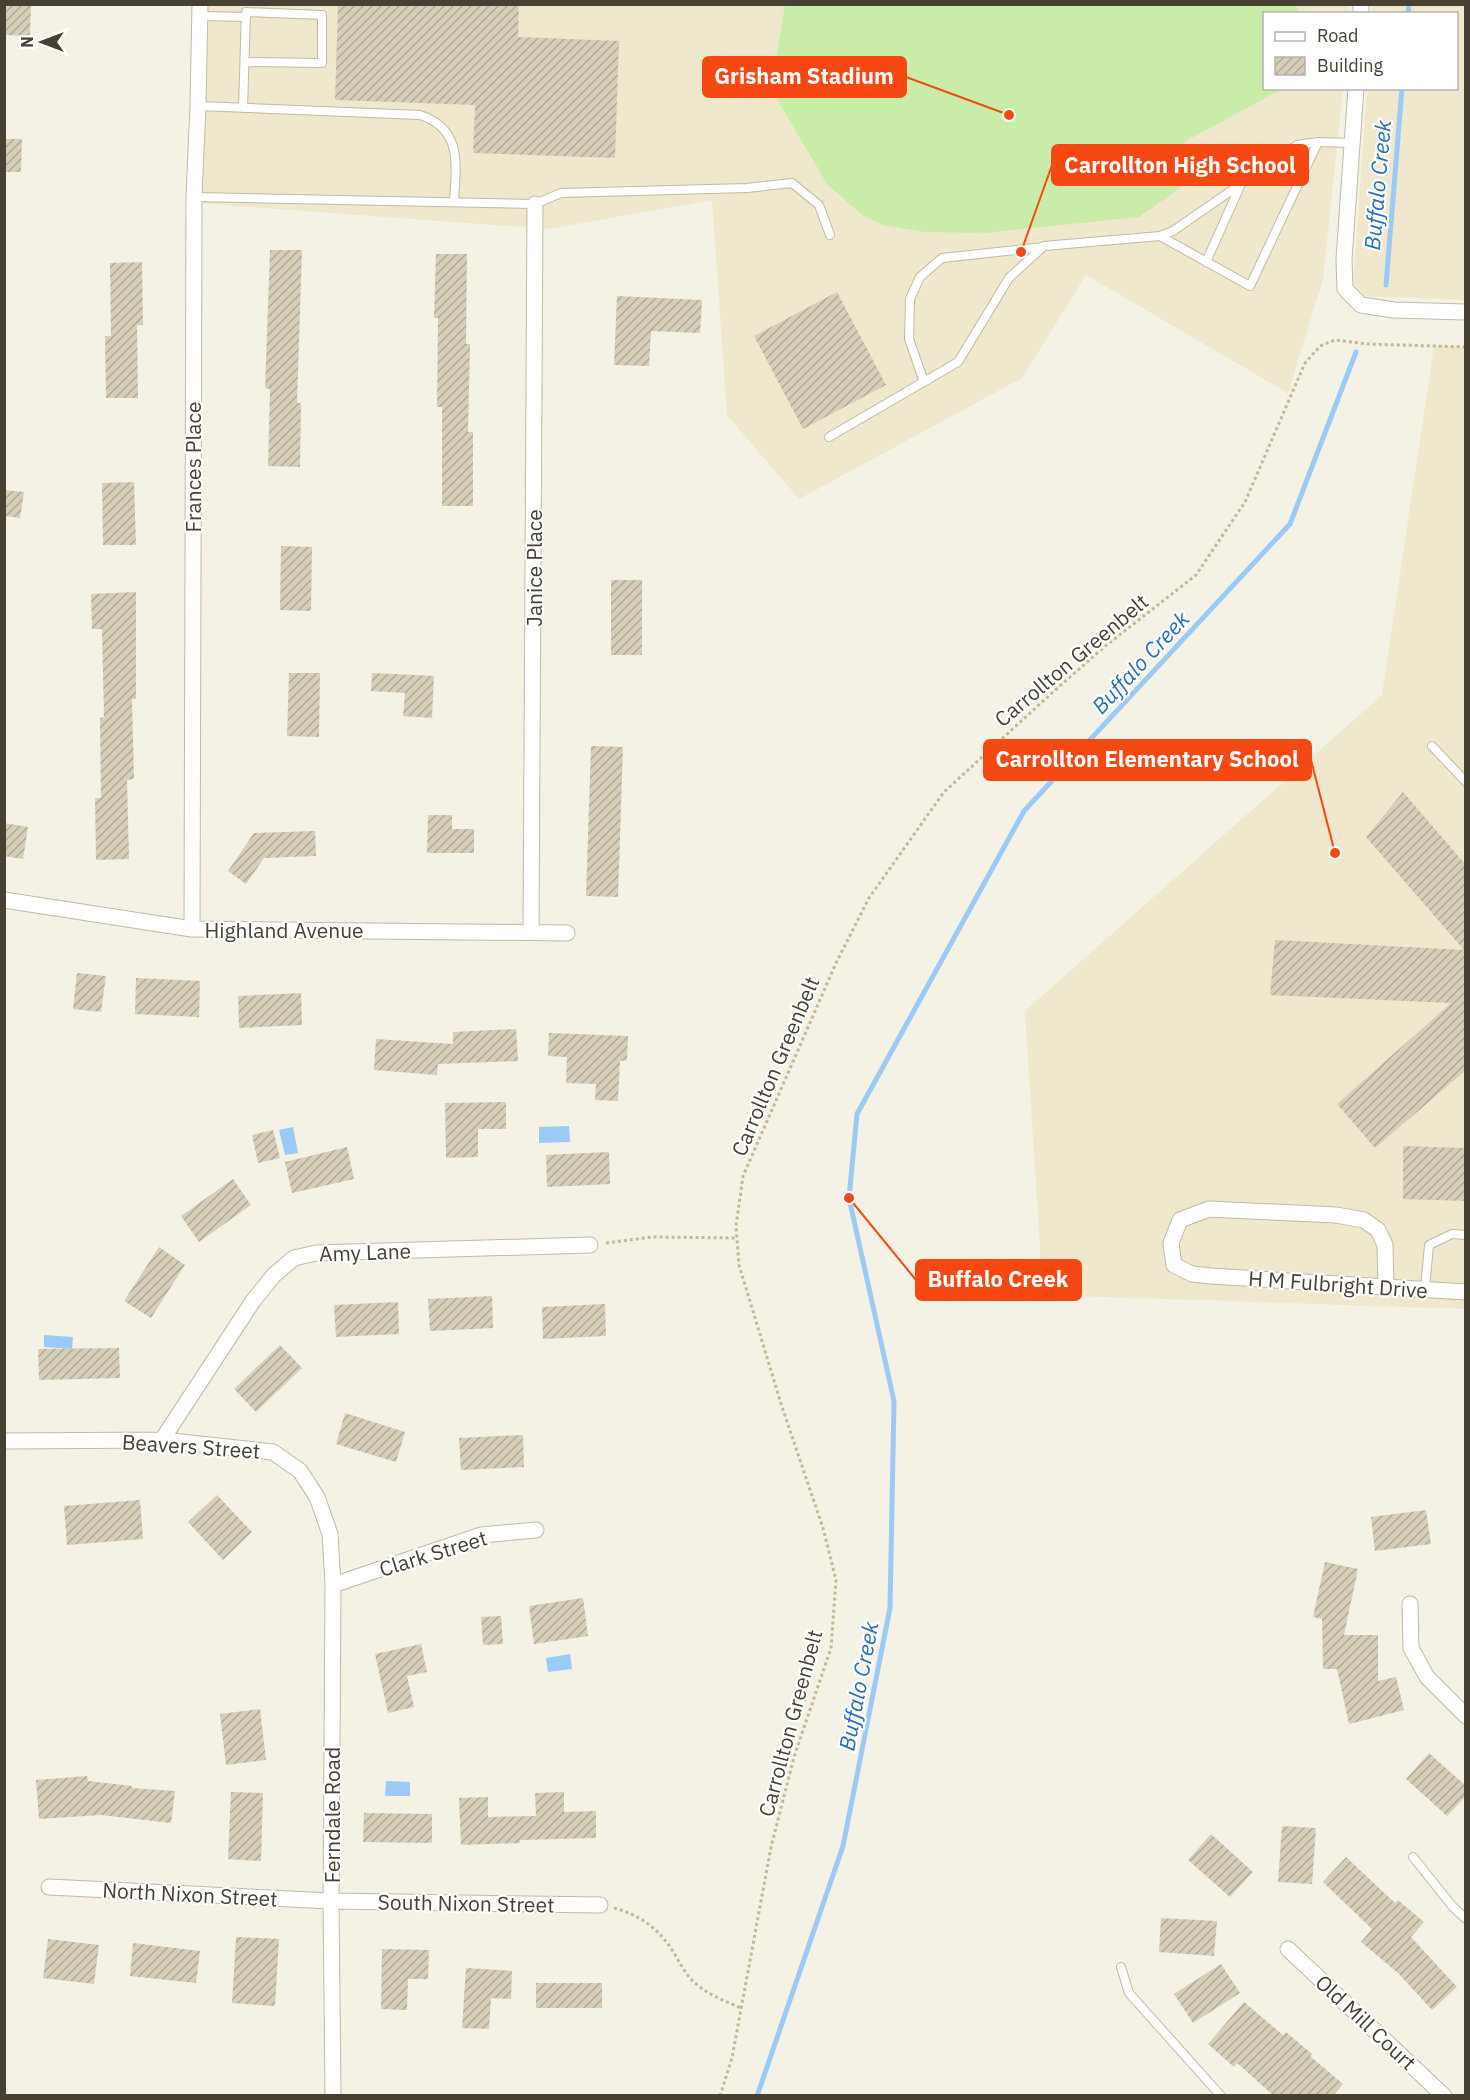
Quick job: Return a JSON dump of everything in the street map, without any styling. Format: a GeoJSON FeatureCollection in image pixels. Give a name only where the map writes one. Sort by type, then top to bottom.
{"type":"FeatureCollection","features":[{"type":"Feature","properties":{"kind":"street","name":"Frances Place"},"geometry":{"type":"LineString","coordinates":[[192,929],[194,197],[200,10]]}},
{"type":"Feature","properties":{"kind":"street"},"geometry":{"type":"LineString","coordinates":[[1356,90],[1344,259],[1345,289],[1361,305],[1394,310],[1466,312]]}},
{"type":"Feature","properties":{"kind":"street","name":"Janice Place"},"geometry":{"type":"LineString","coordinates":[[531,932],[535,204]]}},
{"type":"Feature","properties":{"kind":"street","name":"Highland Avenue"},"geometry":{"type":"LineString","coordinates":[[4,900],[192,929],[567,933]]}},
{"type":"Feature","properties":{"kind":"street","name":"H M Fulbright Drive"},"geometry":{"type":"LineString","coordinates":[[1386,1287],[1385,1245],[1378,1230],[1364,1220],[1336,1215],[1209,1209],[1180,1220],[1171,1243],[1174,1265],[1192,1274],[1211,1276],[1386,1287],[1425,1289],[1466,1292]]}},
{"type":"Feature","properties":{"kind":"street","name":"Amy Lane"},"geometry":{"type":"LineString","coordinates":[[162,1440],[253,1301],[274,1275],[294,1258],[316,1253],[590,1245]]}},
{"type":"Feature","properties":{"kind":"street","name":"Beavers Street"},"geometry":{"type":"LineString","coordinates":[[4,1441],[162,1440],[273,1452],[300,1471],[317,1497],[330,1534]]}},
{"type":"Feature","properties":{"kind":"street","name":"Clark Street"},"geometry":{"type":"LineString","coordinates":[[333,1585],[481,1535],[536,1530]]}},
{"type":"Feature","properties":{"kind":"street","name":"Ferndale Road"},"geometry":{"type":"LineString","coordinates":[[330,1534],[333,1585],[331,1901],[333,2096]]}},
{"type":"Feature","properties":{"kind":"street"},"geometry":{"type":"LineString","coordinates":[[1410,1604],[1411,1648],[1427,1677],[1466,1716]]}},
{"type":"Feature","properties":{"kind":"street","name":"North Nixon Street"},"geometry":{"type":"LineString","coordinates":[[49,1887],[331,1901]]}},
{"type":"Feature","properties":{"kind":"street","name":"South Nixon Street"},"geometry":{"type":"LineString","coordinates":[[331,1901],[600,1905]]}},
{"type":"Feature","properties":{"kind":"street","name":"Old Mill Court"},"geometry":{"type":"LineString","coordinates":[[1288,1949],[1444,2096]]}},
{"type":"Feature","properties":{"kind":"lane"},"geometry":{"type":"LineString","coordinates":[[200,10],[246,17]]}},
{"type":"Feature","properties":{"kind":"lane"},"geometry":{"type":"LineString","coordinates":[[243,108],[246,12],[322,15],[322,63],[245,62]]}},
{"type":"Feature","properties":{"kind":"lane"},"geometry":{"type":"LineString","coordinates":[[198,105],[420,116],[434,120],[451,140],[456,157],[454,202]]}},
{"type":"Feature","properties":{"kind":"lane"},"geometry":{"type":"LineString","coordinates":[[924,382],[909,339],[910,299],[920,277],[942,258],[1160,236],[1173,231],[1297,145],[1318,142],[1352,143]]}},
{"type":"Feature","properties":{"kind":"lane"},"geometry":{"type":"LineString","coordinates":[[1160,236],[1250,286],[1318,142]]}},
{"type":"Feature","properties":{"kind":"lane"},"geometry":{"type":"LineString","coordinates":[[1206,262],[1242,182]]}},
{"type":"Feature","properties":{"kind":"lane"},"geometry":{"type":"LineString","coordinates":[[194,197],[535,204],[561,193],[747,188],[792,183],[819,205],[830,235]]}},
{"type":"Feature","properties":{"kind":"lane"},"geometry":{"type":"LineString","coordinates":[[829,437],[958,362],[1009,278],[1044,246]]}},
{"type":"Feature","properties":{"kind":"lane"},"geometry":{"type":"LineString","coordinates":[[1432,746],[1466,782]]}},
{"type":"Feature","properties":{"kind":"lane"},"geometry":{"type":"LineString","coordinates":[[1425,1289],[1429,1245],[1452,1234],[1466,1234]]}},
{"type":"Feature","properties":{"kind":"lane"},"geometry":{"type":"LineString","coordinates":[[1413,1857],[1453,1907],[1466,1919]]}},
{"type":"Feature","properties":{"kind":"lane"},"geometry":{"type":"LineString","coordinates":[[1121,1967],[1129,1993],[1221,2096]]}},
{"type":"Feature","properties":{"kind":"path","name":"Carrollton Greenbelt"},"geometry":{"type":"LineString","coordinates":[[720,2096],[732,2058],[771,1847],[794,1757],[831,1647],[836,1580],[823,1528],[782,1407],[739,1265],[736,1226],[743,1176],[836,963],[869,898],[945,792],[1078,670],[1196,575],[1245,502],[1305,363],[1320,346],[1335,340],[1367,344],[1466,347]]}},
{"type":"Feature","properties":{"kind":"path"},"geometry":{"type":"LineString","coordinates":[[590,1245],[652,1237],[737,1238]]}},
{"type":"Feature","properties":{"kind":"path"},"geometry":{"type":"LineString","coordinates":[[600,1905],[626,1911],[648,1923],[665,1940],[690,1978],[712,1995],[741,2008]]}},
{"type":"Feature","properties":{"kind":"shaded area"},"geometry":{"type":"Polygon","coordinates":[[[199,5],[1349,5],[1348,12],[1263,12],[1263,90],[1343,90],[1323,279],[1288,393],[1086,275],[1022,378],[799,499],[727,415],[712,200],[549,229],[195,203],[199,5]]]}},
{"type":"Feature","properties":{"kind":"shaded area"},"geometry":{"type":"Polygon","coordinates":[[[1372,5],[1465,5],[1465,300],[1364,296],[1353,282],[1367,90],[1458,90],[1458,12],[1372,12],[1372,5]]]}},
{"type":"Feature","properties":{"kind":"shaded area"},"geometry":{"type":"Polygon","coordinates":[[[1434,346],[1465,347],[1465,1309],[1043,1295],[1025,1011],[1382,695],[1434,346]]]}},
{"type":"Feature","properties":{"kind":"green space"},"geometry":{"type":"Polygon","coordinates":[[[1295,4],[1300,12],[1263,12],[1263,90],[1280,90],[1184,142],[1201,173],[1139,217],[985,233],[925,232],[882,225],[861,214],[827,184],[771,89],[785,5],[1295,4]]]}},
{"type":"Feature","properties":{"kind":"water"},"geometry":{"type":"Polygon","coordinates":[[[569,1126],[570,1142],[539,1143],[539,1127],[569,1126]]]}},
{"type":"Feature","properties":{"kind":"water"},"geometry":{"type":"Polygon","coordinates":[[[293,1127],[298,1153],[285,1155],[279,1130],[293,1127]]]}},
{"type":"Feature","properties":{"kind":"water"},"geometry":{"type":"Polygon","coordinates":[[[44,1335],[73,1337],[72,1349],[44,1347],[44,1335]]]}},
{"type":"Feature","properties":{"kind":"water"},"geometry":{"type":"Polygon","coordinates":[[[570,1654],[572,1669],[548,1672],[546,1658],[570,1654]]]}},
{"type":"Feature","properties":{"kind":"water"},"geometry":{"type":"Polygon","coordinates":[[[386,1781],[410,1782],[410,1796],[385,1796],[386,1781]]]}},
{"type":"Feature","properties":{"kind":"building"},"geometry":{"type":"Polygon","coordinates":[[[4,4],[31,4],[30,36],[4,35],[4,4]]]}},
{"type":"Feature","properties":{"kind":"building"},"geometry":{"type":"Polygon","coordinates":[[[338,4],[519,4],[518,37],[619,41],[615,158],[473,153],[475,105],[335,100],[338,4]]]}},
{"type":"Feature","properties":{"kind":"building"},"geometry":{"type":"Polygon","coordinates":[[[4,139],[22,139],[21,172],[4,172],[4,139]]]}},
{"type":"Feature","properties":{"kind":"building"},"geometry":{"type":"Polygon","coordinates":[[[270,250],[302,250],[297,403],[301,403],[300,467],[268,466],[270,389],[265,388],[270,250]]]}},
{"type":"Feature","properties":{"kind":"building"},"geometry":{"type":"Polygon","coordinates":[[[436,254],[467,254],[466,344],[470,344],[468,432],[473,432],[473,506],[442,506],[442,407],[437,407],[438,318],[434,318],[436,254]]]}},
{"type":"Feature","properties":{"kind":"building"},"geometry":{"type":"Polygon","coordinates":[[[142,262],[143,325],[137,325],[138,398],[106,398],[105,336],[111,336],[110,263],[142,262]]]}},
{"type":"Feature","properties":{"kind":"building"},"geometry":{"type":"Polygon","coordinates":[[[837,292],[886,385],[803,429],[754,336],[837,292]]]}},
{"type":"Feature","properties":{"kind":"building"},"geometry":{"type":"Polygon","coordinates":[[[617,296],[702,300],[700,333],[651,331],[649,366],[614,365],[617,296]]]}},
{"type":"Feature","properties":{"kind":"building"},"geometry":{"type":"Polygon","coordinates":[[[134,482],[136,545],[103,545],[102,483],[134,482]]]}},
{"type":"Feature","properties":{"kind":"building"},"geometry":{"type":"Polygon","coordinates":[[[4,490],[24,492],[20,518],[4,516],[4,490]]]}},
{"type":"Feature","properties":{"kind":"building"},"geometry":{"type":"Polygon","coordinates":[[[281,546],[312,547],[311,611],[280,610],[281,546]]]}},
{"type":"Feature","properties":{"kind":"building"},"geometry":{"type":"Polygon","coordinates":[[[611,580],[642,580],[642,655],[611,655],[611,580]]]}},
{"type":"Feature","properties":{"kind":"building"},"geometry":{"type":"Polygon","coordinates":[[[136,592],[136,699],[132,699],[134,779],[127,780],[129,859],[96,860],[95,798],[101,798],[100,718],[104,717],[102,629],[92,629],[91,594],[136,592]]]}},
{"type":"Feature","properties":{"kind":"building"},"geometry":{"type":"Polygon","coordinates":[[[289,673],[320,673],[319,737],[287,736],[289,673]]]}},
{"type":"Feature","properties":{"kind":"building"},"geometry":{"type":"Polygon","coordinates":[[[372,673],[434,676],[432,718],[403,716],[405,693],[371,691],[372,673]]]}},
{"type":"Feature","properties":{"kind":"building"},"geometry":{"type":"Polygon","coordinates":[[[591,746],[623,747],[618,897],[586,896],[591,746]]]}},
{"type":"Feature","properties":{"kind":"building"},"geometry":{"type":"Polygon","coordinates":[[[1403,792],[1466,865],[1466,1070],[1375,1148],[1337,1104],[1451,1003],[1270,995],[1275,940],[1464,950],[1366,837],[1403,792]]]}},
{"type":"Feature","properties":{"kind":"building"},"geometry":{"type":"Polygon","coordinates":[[[428,815],[452,815],[452,829],[474,829],[474,853],[427,853],[428,815]]]}},
{"type":"Feature","properties":{"kind":"building"},"geometry":{"type":"Polygon","coordinates":[[[4,823],[28,827],[23,859],[4,856],[4,823]]]}},
{"type":"Feature","properties":{"kind":"building"},"geometry":{"type":"Polygon","coordinates":[[[315,831],[316,856],[264,858],[246,884],[228,871],[254,833],[315,831]]]}},
{"type":"Feature","properties":{"kind":"building"},"geometry":{"type":"Polygon","coordinates":[[[77,973],[106,976],[101,1012],[73,1009],[77,973]]]}},
{"type":"Feature","properties":{"kind":"building"},"geometry":{"type":"Polygon","coordinates":[[[136,978],[200,981],[199,1017],[135,1014],[136,978]]]}},
{"type":"Feature","properties":{"kind":"building"},"geometry":{"type":"Polygon","coordinates":[[[301,993],[302,1025],[239,1028],[238,996],[301,993]]]}},
{"type":"Feature","properties":{"kind":"building"},"geometry":{"type":"Polygon","coordinates":[[[516,1029],[518,1061],[438,1064],[437,1075],[374,1070],[376,1039],[453,1044],[453,1032],[516,1029]]]}},
{"type":"Feature","properties":{"kind":"building"},"geometry":{"type":"Polygon","coordinates":[[[549,1033],[628,1036],[627,1060],[620,1061],[618,1101],[595,1100],[596,1084],[566,1083],[567,1057],[548,1056],[549,1033]]]}},
{"type":"Feature","properties":{"kind":"building"},"geometry":{"type":"Polygon","coordinates":[[[506,1102],[506,1129],[478,1129],[478,1157],[446,1158],[445,1103],[506,1102]]]}},
{"type":"Feature","properties":{"kind":"building"},"geometry":{"type":"Polygon","coordinates":[[[273,1130],[280,1158],[258,1163],[252,1135],[273,1130]]]}},
{"type":"Feature","properties":{"kind":"building"},"geometry":{"type":"Polygon","coordinates":[[[1403,1146],[1466,1148],[1466,1201],[1403,1199],[1403,1146]]]}},
{"type":"Feature","properties":{"kind":"building"},"geometry":{"type":"Polygon","coordinates":[[[347,1147],[354,1179],[292,1193],[285,1162],[347,1147]]]}},
{"type":"Feature","properties":{"kind":"building"},"geometry":{"type":"Polygon","coordinates":[[[609,1152],[610,1184],[547,1187],[546,1155],[609,1152]]]}},
{"type":"Feature","properties":{"kind":"building"},"geometry":{"type":"Polygon","coordinates":[[[233,1179],[251,1205],[199,1242],[181,1216],[233,1179]]]}},
{"type":"Feature","properties":{"kind":"building"},"geometry":{"type":"Polygon","coordinates":[[[159,1247],[185,1265],[151,1318],[124,1301],[159,1247]]]}},
{"type":"Feature","properties":{"kind":"building"},"geometry":{"type":"Polygon","coordinates":[[[492,1296],[493,1328],[430,1331],[428,1299],[492,1296]]]}},
{"type":"Feature","properties":{"kind":"building"},"geometry":{"type":"Polygon","coordinates":[[[398,1302],[399,1334],[336,1337],[334,1305],[398,1302]]]}},
{"type":"Feature","properties":{"kind":"building"},"geometry":{"type":"Polygon","coordinates":[[[605,1304],[606,1336],[543,1339],[542,1307],[605,1304]]]}},
{"type":"Feature","properties":{"kind":"building"},"geometry":{"type":"Polygon","coordinates":[[[280,1345],[302,1368],[256,1412],[234,1389],[280,1345]]]}},
{"type":"Feature","properties":{"kind":"building"},"geometry":{"type":"Polygon","coordinates":[[[119,1348],[120,1378],[39,1380],[38,1349],[119,1348]]]}},
{"type":"Feature","properties":{"kind":"building"},"geometry":{"type":"Polygon","coordinates":[[[345,1413],[405,1432],[396,1462],[336,1444],[345,1413]]]}},
{"type":"Feature","properties":{"kind":"building"},"geometry":{"type":"Polygon","coordinates":[[[523,1435],[524,1467],[461,1470],[459,1438],[523,1435]]]}},
{"type":"Feature","properties":{"kind":"building"},"geometry":{"type":"Polygon","coordinates":[[[217,1495],[252,1532],[223,1560],[188,1522],[217,1495]]]}},
{"type":"Feature","properties":{"kind":"building"},"geometry":{"type":"Polygon","coordinates":[[[140,1500],[143,1539],[67,1545],[64,1506],[140,1500]]]}},
{"type":"Feature","properties":{"kind":"building"},"geometry":{"type":"Polygon","coordinates":[[[1426,1510],[1431,1544],[1375,1551],[1371,1517],[1426,1510]]]}},
{"type":"Feature","properties":{"kind":"building"},"geometry":{"type":"Polygon","coordinates":[[[1325,1562],[1358,1569],[1344,1635],[1378,1635],[1378,1681],[1396,1677],[1404,1710],[1349,1724],[1337,1669],[1323,1669],[1322,1619],[1313,1617],[1325,1562]]]}},
{"type":"Feature","properties":{"kind":"building"},"geometry":{"type":"Polygon","coordinates":[[[583,1598],[588,1636],[534,1644],[529,1606],[583,1598]]]}},
{"type":"Feature","properties":{"kind":"building"},"geometry":{"type":"Polygon","coordinates":[[[501,1616],[503,1644],[483,1645],[481,1617],[501,1616]]]}},
{"type":"Feature","properties":{"kind":"building"},"geometry":{"type":"Polygon","coordinates":[[[421,1644],[427,1672],[407,1676],[414,1707],[388,1713],[375,1654],[421,1644]]]}},
{"type":"Feature","properties":{"kind":"building"},"geometry":{"type":"Polygon","coordinates":[[[260,1709],[266,1760],[226,1765],[220,1714],[260,1709]]]}},
{"type":"Feature","properties":{"kind":"building"},"geometry":{"type":"Polygon","coordinates":[[[1429,1753],[1466,1786],[1466,1796],[1447,1816],[1406,1779],[1429,1753]]]}},
{"type":"Feature","properties":{"kind":"building"},"geometry":{"type":"Polygon","coordinates":[[[87,1776],[88,1781],[132,1786],[132,1788],[175,1791],[171,1823],[101,1815],[39,1819],[36,1780],[87,1776]]]}},
{"type":"Feature","properties":{"kind":"building"},"geometry":{"type":"Polygon","coordinates":[[[231,1792],[263,1793],[261,1861],[228,1859],[231,1792]]]}},
{"type":"Feature","properties":{"kind":"building"},"geometry":{"type":"Polygon","coordinates":[[[564,1792],[564,1812],[596,1811],[596,1838],[520,1840],[520,1843],[461,1845],[459,1798],[488,1797],[488,1817],[536,1816],[535,1793],[564,1792]]]}},
{"type":"Feature","properties":{"kind":"building"},"geometry":{"type":"Polygon","coordinates":[[[364,1813],[432,1814],[432,1843],[363,1842],[364,1813]]]}},
{"type":"Feature","properties":{"kind":"building"},"geometry":{"type":"Polygon","coordinates":[[[1282,1826],[1316,1828],[1312,1884],[1278,1882],[1282,1826]]]}},
{"type":"Feature","properties":{"kind":"building"},"geometry":{"type":"Polygon","coordinates":[[[1211,1834],[1253,1872],[1230,1897],[1188,1860],[1211,1834]]]}},
{"type":"Feature","properties":{"kind":"building"},"geometry":{"type":"Polygon","coordinates":[[[1346,1857],[1395,1903],[1398,1900],[1424,1922],[1411,1937],[1457,1987],[1432,2010],[1398,1973],[1361,1942],[1372,1929],[1323,1882],[1346,1857]]]}},
{"type":"Feature","properties":{"kind":"building"},"geometry":{"type":"Polygon","coordinates":[[[1161,1918],[1217,1921],[1214,1956],[1159,1952],[1161,1918]]]}},
{"type":"Feature","properties":{"kind":"building"},"geometry":{"type":"Polygon","coordinates":[[[236,1937],[279,1939],[275,2006],[232,2003],[236,1937]]]}},
{"type":"Feature","properties":{"kind":"building"},"geometry":{"type":"Polygon","coordinates":[[[48,1939],[99,1945],[94,1984],[43,1978],[48,1939]]]}},
{"type":"Feature","properties":{"kind":"building"},"geometry":{"type":"Polygon","coordinates":[[[133,1943],[200,1951],[196,1983],[130,1976],[133,1943]]]}},
{"type":"Feature","properties":{"kind":"building"},"geometry":{"type":"Polygon","coordinates":[[[382,1949],[429,1950],[428,1979],[408,1979],[407,2010],[381,2009],[382,1949]]]}},
{"type":"Feature","properties":{"kind":"building"},"geometry":{"type":"Polygon","coordinates":[[[1221,1964],[1240,1993],[1193,2023],[1174,1994],[1221,1964]]]}},
{"type":"Feature","properties":{"kind":"building"},"geometry":{"type":"Polygon","coordinates":[[[466,1968],[512,1971],[511,1999],[491,1998],[489,2029],[462,2028],[466,1968]]]}},
{"type":"Feature","properties":{"kind":"building"},"geometry":{"type":"Polygon","coordinates":[[[536,1983],[602,1983],[602,2008],[536,2008],[536,1983]]]}},
{"type":"Feature","properties":{"kind":"building"},"geometry":{"type":"Polygon","coordinates":[[[1244,2002],[1283,2035],[1286,2032],[1343,2084],[1333,2096],[1274,2096],[1237,2063],[1234,2067],[1208,2044],[1244,2002]]]}},
{"type":"Feature","properties":{"kind":"waterway","name":"Buffalo Creek"},"geometry":{"type":"LineString","coordinates":[[1408,12],[1409,4]]}},
{"type":"Feature","properties":{"kind":"waterway","name":"Buffalo Creek"},"geometry":{"type":"LineString","coordinates":[[1386,285],[1402,90]]}},
{"type":"Feature","properties":{"kind":"waterway","name":"Buffalo Creek"},"geometry":{"type":"LineString","coordinates":[[757,2096],[843,1846],[890,1608],[894,1401],[849,1198],[857,1114],[1024,811],[1290,524],[1356,352]]}},
{"type":"Feature","properties":{"kind":"place","name":"Grisham Stadium"},"geometry":{"type":"Point","coordinates":[1009,115]}},
{"type":"Feature","properties":{"kind":"place","name":"Carrollton High School"},"geometry":{"type":"Point","coordinates":[1021,252]}},
{"type":"Feature","properties":{"kind":"place","name":"Carrollton Elementary School"},"geometry":{"type":"Point","coordinates":[1335,853]}},
{"type":"Feature","properties":{"kind":"place","name":"Buffalo Creek"},"geometry":{"type":"Point","coordinates":[849,1198]}}]}
